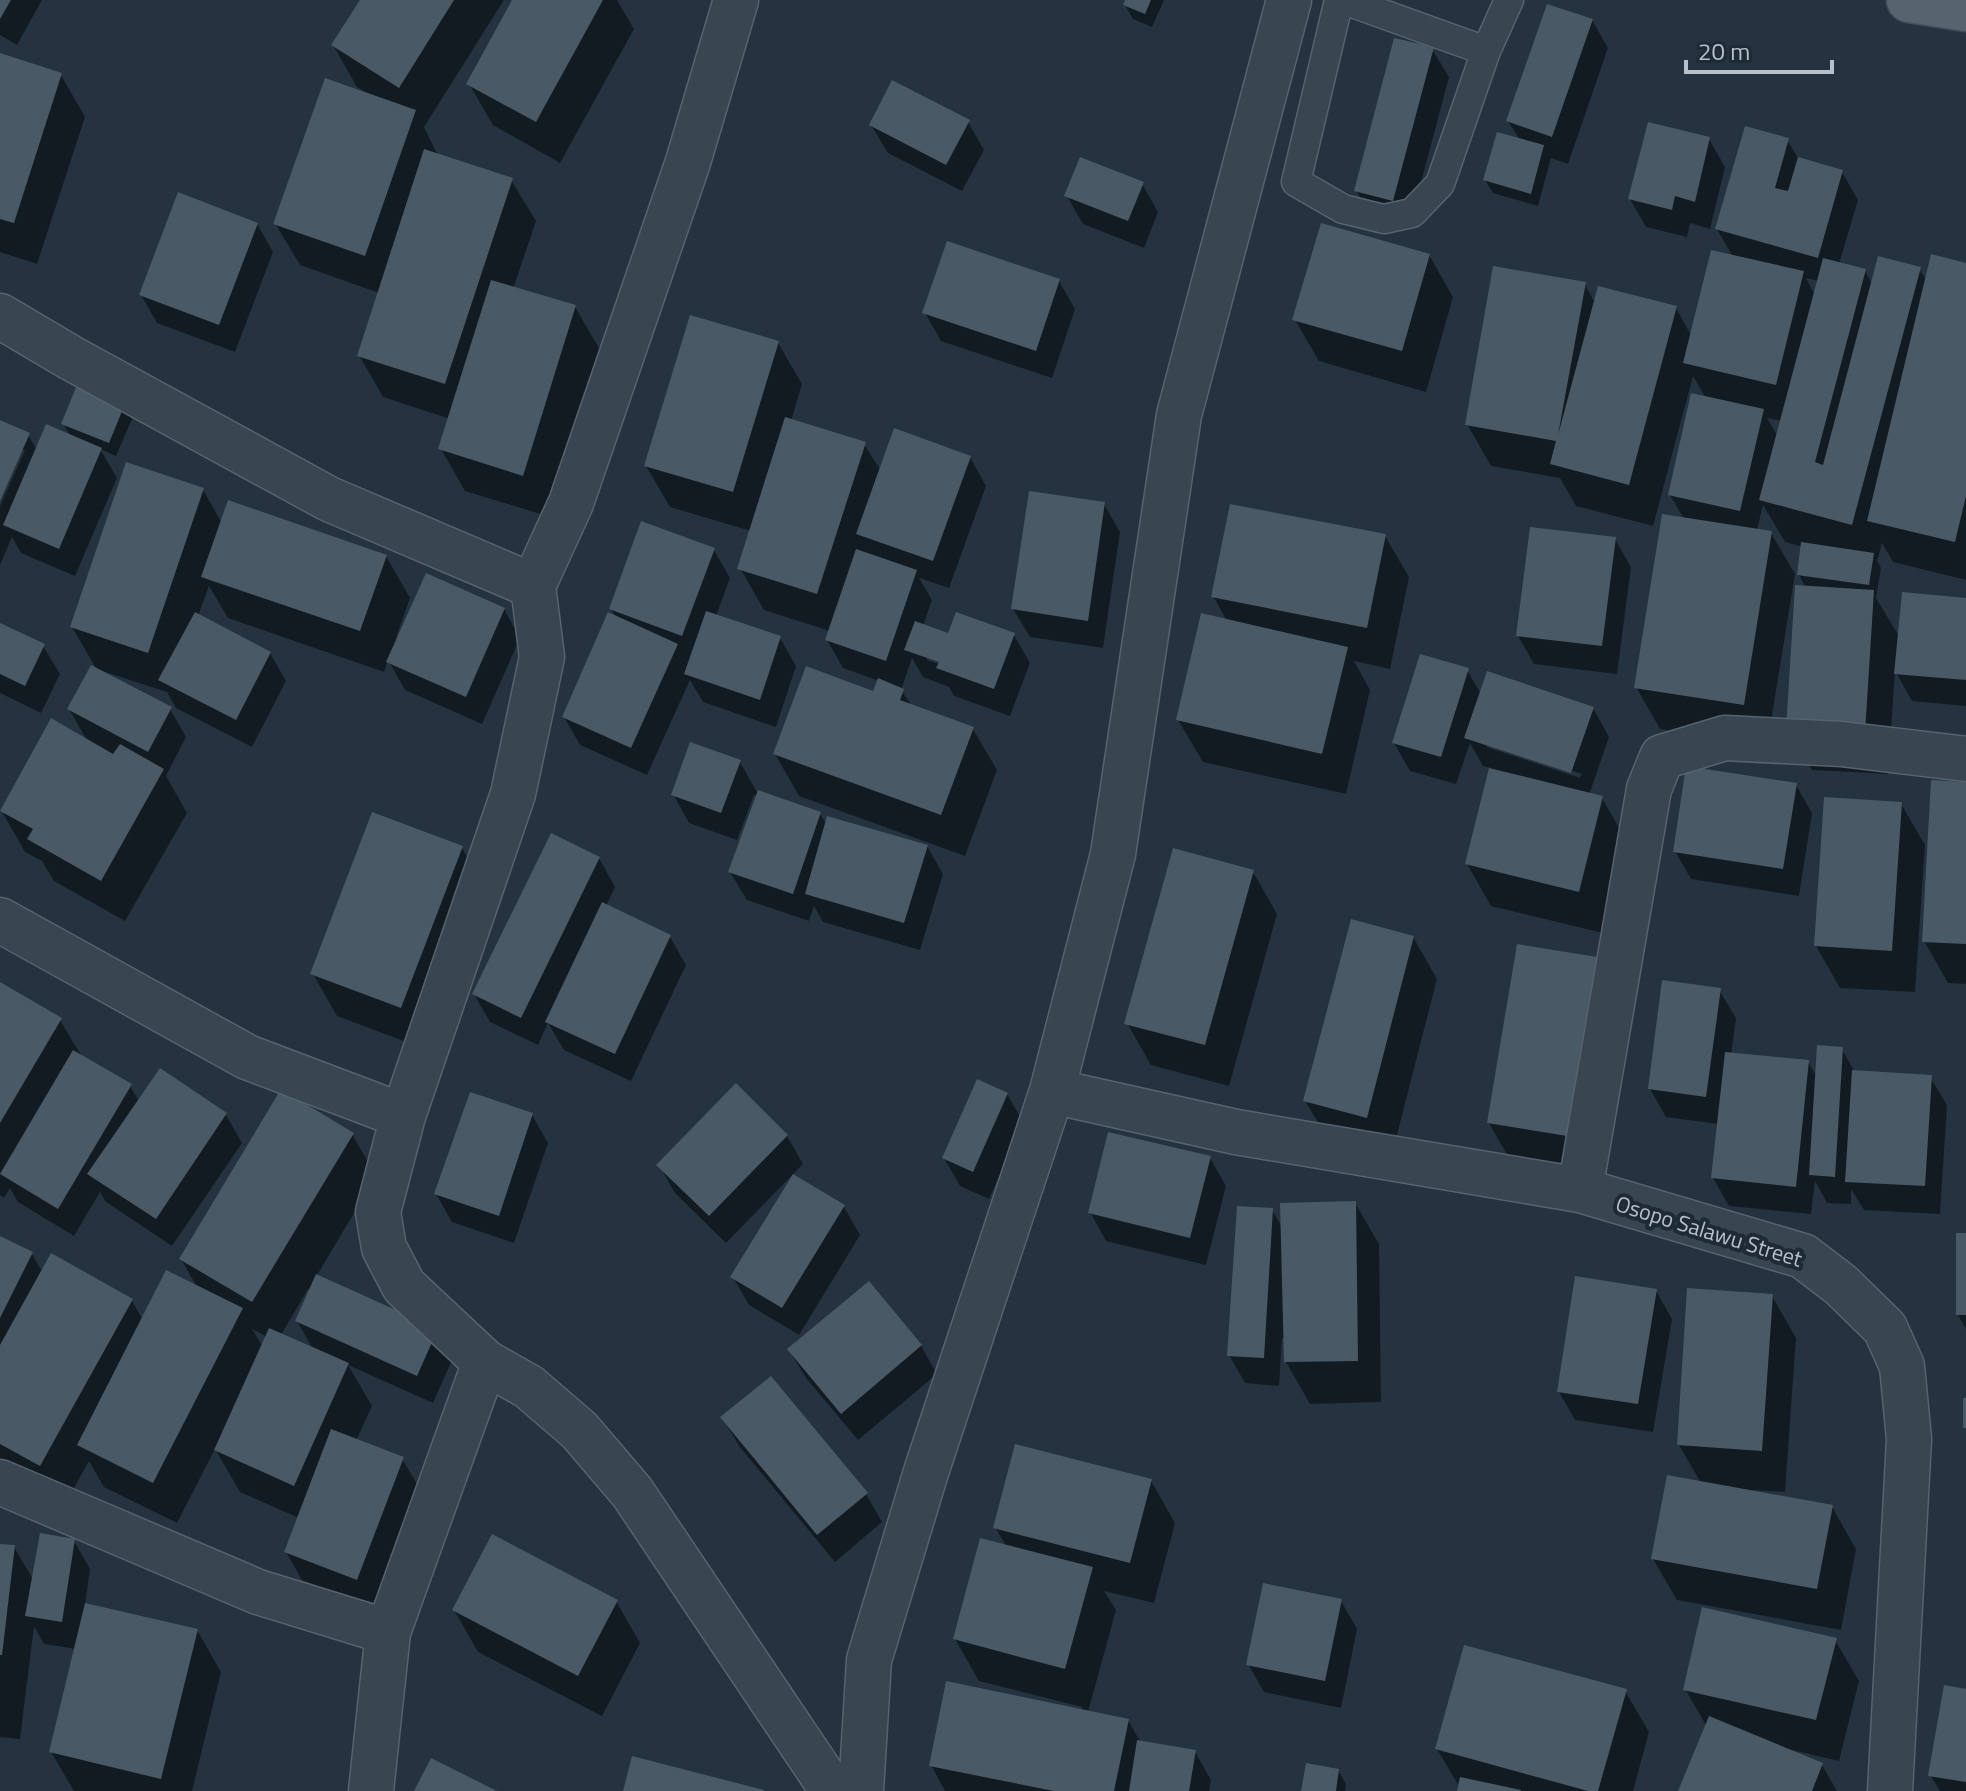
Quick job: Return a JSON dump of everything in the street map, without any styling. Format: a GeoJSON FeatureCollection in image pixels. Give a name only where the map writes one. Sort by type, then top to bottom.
{"type":"FeatureCollection","features":[{"type":"Feature","properties":{"kind":"main road"},"geometry":{"type":"LineString","coordinates":[[1909,0],[1966,9]]}},
{"type":"Feature","properties":{"kind":"street"},"geometry":{"type":"LineString","coordinates":[[736,0],[678,192],[571,503],[533,586],[542,657],[513,794],[403,1116],[378,1212],[384,1248],[404,1286],[485,1362],[529,1387],[579,1430],[632,1492],[833,1791]]}},
{"type":"Feature","properties":{"kind":"street"},"geometry":{"type":"LineString","coordinates":[[861,1791],[869,1660],[926,1472],[1052,1091],[1113,854],[1179,415],[1289,0]]}},
{"type":"Feature","properties":{"kind":"street"},"geometry":{"type":"LineString","coordinates":[[0,316],[329,499],[533,586]]}},
{"type":"Feature","properties":{"kind":"street"},"geometry":{"type":"LineString","coordinates":[[1580,1190],[1649,789],[1662,757],[1725,738],[1841,744],[1966,759]]}},
{"type":"Feature","properties":{"kind":"street"},"geometry":{"type":"LineString","coordinates":[[0,920],[247,1057],[403,1116]]}},
{"type":"Feature","properties":{"kind":"street","name":"Osopo Salawu Street"},"geometry":{"type":"LineString","coordinates":[[1052,1091],[1236,1132],[1580,1190],[1803,1256],[1841,1285],[1885,1328],[1902,1366],[1909,1439],[1890,1791]]}},
{"type":"Feature","properties":{"kind":"street"},"geometry":{"type":"LineString","coordinates":[[371,1791],[388,1632],[485,1362]]}},
{"type":"Feature","properties":{"kind":"street"},"geometry":{"type":"LineString","coordinates":[[0,1482],[258,1592],[388,1632]]}},
{"type":"Feature","properties":{"kind":"lane"},"geometry":{"type":"LineString","coordinates":[[1486,51],[1342,0],[1296,182],[1343,209],[1384,219],[1412,213],[1440,184],[1486,51],[1509,0]]}},
{"type":"Feature","properties":{"kind":"building"},"geometry":{"type":"Polygon","coordinates":[[[0,0],[11,0],[0,19],[0,0]]]}},
{"type":"Feature","properties":{"kind":"building"},"geometry":{"type":"Polygon","coordinates":[[[360,0],[454,0],[399,88],[331,45],[360,0]]]}},
{"type":"Feature","properties":{"kind":"building"},"geometry":{"type":"Polygon","coordinates":[[[512,0],[603,0],[536,122],[466,84],[512,0]]]}},
{"type":"Feature","properties":{"kind":"building"},"geometry":{"type":"Polygon","coordinates":[[[1125,0],[1151,0],[1145,14],[1123,5],[1125,0]]]}},
{"type":"Feature","properties":{"kind":"building"},"geometry":{"type":"Polygon","coordinates":[[[1547,4],[1593,19],[1552,137],[1506,121],[1547,4]]]}},
{"type":"Feature","properties":{"kind":"building"},"geometry":{"type":"Polygon","coordinates":[[[1394,38],[1434,47],[1393,201],[1354,191],[1394,38]]]}},
{"type":"Feature","properties":{"kind":"building"},"geometry":{"type":"Polygon","coordinates":[[[0,53],[62,73],[14,223],[0,219],[0,53]]]}},
{"type":"Feature","properties":{"kind":"building"},"geometry":{"type":"Polygon","coordinates":[[[325,78],[416,110],[365,256],[273,224],[325,78]]]}},
{"type":"Feature","properties":{"kind":"building"},"geometry":{"type":"Polygon","coordinates":[[[892,80],[970,120],[946,165],[869,125],[892,80]]]}},
{"type":"Feature","properties":{"kind":"building"},"geometry":{"type":"Polygon","coordinates":[[[1648,122],[1710,137],[1695,202],[1675,196],[1672,210],[1628,199],[1648,122]]]}},
{"type":"Feature","properties":{"kind":"building"},"geometry":{"type":"Polygon","coordinates":[[[1745,126],[1789,138],[1775,188],[1788,191],[1798,157],[1843,170],[1818,258],[1715,229],[1745,126]]]}},
{"type":"Feature","properties":{"kind":"building"},"geometry":{"type":"Polygon","coordinates":[[[1497,132],[1544,145],[1531,194],[1483,180],[1497,132]]]}},
{"type":"Feature","properties":{"kind":"building"},"geometry":{"type":"Polygon","coordinates":[[[424,149],[513,178],[445,384],[357,356],[424,149]]]}},
{"type":"Feature","properties":{"kind":"building"},"geometry":{"type":"Polygon","coordinates":[[[1080,157],[1144,182],[1128,221],[1064,196],[1080,157]]]}},
{"type":"Feature","properties":{"kind":"building"},"geometry":{"type":"Polygon","coordinates":[[[178,192],[258,223],[219,325],[139,295],[178,192]]]}},
{"type":"Feature","properties":{"kind":"building"},"geometry":{"type":"Polygon","coordinates":[[[1321,223],[1430,254],[1402,351],[1292,320],[1321,223]]]}},
{"type":"Feature","properties":{"kind":"building"},"geometry":{"type":"Polygon","coordinates":[[[947,241],[1060,279],[1036,351],[922,313],[947,241]]]}},
{"type":"Feature","properties":{"kind":"building"},"geometry":{"type":"Polygon","coordinates":[[[1711,250],[1804,271],[1776,385],[1683,363],[1711,250]]]}},
{"type":"Feature","properties":{"kind":"building"},"geometry":{"type":"Polygon","coordinates":[[[1931,254],[1966,263],[1966,496],[1955,542],[1867,521],[1931,254]]]}},
{"type":"Feature","properties":{"kind":"building"},"geometry":{"type":"Polygon","coordinates":[[[1878,256],[1921,267],[1852,525],[1759,500],[1823,258],[1866,269],[1815,462],[1823,465],[1878,256]]]}},
{"type":"Feature","properties":{"kind":"building"},"geometry":{"type":"Polygon","coordinates":[[[1493,266],[1586,282],[1558,435],[1598,286],[1677,306],[1629,485],[1550,464],[1556,441],[1465,425],[1493,266]]]}},
{"type":"Feature","properties":{"kind":"building"},"geometry":{"type":"Polygon","coordinates":[[[491,280],[576,305],[523,476],[438,449],[491,280]]]}},
{"type":"Feature","properties":{"kind":"building"},"geometry":{"type":"Polygon","coordinates":[[[690,315],[779,341],[733,492],[644,466],[690,315]]]}},
{"type":"Feature","properties":{"kind":"building"},"geometry":{"type":"Polygon","coordinates":[[[77,385],[125,404],[109,443],[61,424],[77,385]]]}},
{"type":"Feature","properties":{"kind":"building"},"geometry":{"type":"Polygon","coordinates":[[[1691,393],[1764,409],[1740,511],[1668,495],[1691,393]]]}},
{"type":"Feature","properties":{"kind":"building"},"geometry":{"type":"Polygon","coordinates":[[[785,417],[866,442],[817,594],[737,569],[785,417]]]}},
{"type":"Feature","properties":{"kind":"building"},"geometry":{"type":"Polygon","coordinates":[[[0,420],[30,433],[0,501],[0,420]]]}},
{"type":"Feature","properties":{"kind":"building"},"geometry":{"type":"Polygon","coordinates":[[[46,424],[102,448],[59,549],[3,525],[46,424]]]}},
{"type":"Feature","properties":{"kind":"building"},"geometry":{"type":"Polygon","coordinates":[[[894,428],[971,456],[933,561],[856,534],[894,428]]]}},
{"type":"Feature","properties":{"kind":"building"},"geometry":{"type":"Polygon","coordinates":[[[126,462],[204,488],[148,653],[70,627],[126,462]]]}},
{"type":"Feature","properties":{"kind":"building"},"geometry":{"type":"Polygon","coordinates":[[[1029,491],[1105,502],[1088,621],[1011,609],[1029,491]]]}},
{"type":"Feature","properties":{"kind":"building"},"geometry":{"type":"Polygon","coordinates":[[[228,500],[387,555],[360,631],[201,577],[228,500]]]}},
{"type":"Feature","properties":{"kind":"building"},"geometry":{"type":"Polygon","coordinates":[[[1230,504],[1386,534],[1367,628],[1211,597],[1230,504]]]}},
{"type":"Feature","properties":{"kind":"building"},"geometry":{"type":"Polygon","coordinates":[[[1662,514],[1772,531],[1744,705],[1634,688],[1662,514]]]}},
{"type":"Feature","properties":{"kind":"building"},"geometry":{"type":"Polygon","coordinates":[[[641,521],[715,548],[682,636],[609,609],[641,521]]]}},
{"type":"Feature","properties":{"kind":"building"},"geometry":{"type":"Polygon","coordinates":[[[1530,527],[1616,537],[1602,646],[1516,636],[1530,527]]]}},
{"type":"Feature","properties":{"kind":"building"},"geometry":{"type":"Polygon","coordinates":[[[1801,542],[1874,553],[1869,585],[1797,575],[1801,542]]]}},
{"type":"Feature","properties":{"kind":"building"},"geometry":{"type":"Polygon","coordinates":[[[856,549],[917,570],[886,661],[825,640],[856,549]]]}},
{"type":"Feature","properties":{"kind":"building"},"geometry":{"type":"Polygon","coordinates":[[[426,573],[505,608],[466,697],[386,662],[426,573]]]}},
{"type":"Feature","properties":{"kind":"building"},"geometry":{"type":"Polygon","coordinates":[[[1795,585],[1874,590],[1865,733],[1786,729],[1795,585]]]}},
{"type":"Feature","properties":{"kind":"building"},"geometry":{"type":"Polygon","coordinates":[[[1902,592],[1966,598],[1966,680],[1894,674],[1902,592]]]}},
{"type":"Feature","properties":{"kind":"building"},"geometry":{"type":"Polygon","coordinates":[[[706,611],[781,636],[760,700],[684,674],[706,611]]]}},
{"type":"Feature","properties":{"kind":"building"},"geometry":{"type":"Polygon","coordinates":[[[195,612],[271,652],[236,720],[158,680],[195,612]]]}},
{"type":"Feature","properties":{"kind":"building"},"geometry":{"type":"Polygon","coordinates":[[[608,612],[678,644],[631,748],[562,717],[608,612]]]}},
{"type":"Feature","properties":{"kind":"building"},"geometry":{"type":"Polygon","coordinates":[[[956,612],[1015,633],[994,689],[936,668],[939,662],[904,650],[915,621],[948,633],[956,612]]]}},
{"type":"Feature","properties":{"kind":"building"},"geometry":{"type":"Polygon","coordinates":[[[1201,613],[1348,647],[1322,754],[1176,720],[1201,613]]]}},
{"type":"Feature","properties":{"kind":"building"},"geometry":{"type":"Polygon","coordinates":[[[0,623],[45,644],[25,686],[0,674],[0,623]]]}},
{"type":"Feature","properties":{"kind":"building"},"geometry":{"type":"Polygon","coordinates":[[[1420,654],[1469,668],[1441,757],[1392,743],[1420,654]]]}},
{"type":"Feature","properties":{"kind":"building"},"geometry":{"type":"Polygon","coordinates":[[[91,665],[172,707],[148,752],[67,709],[91,665]]]}},
{"type":"Feature","properties":{"kind":"building"},"geometry":{"type":"Polygon","coordinates":[[[806,666],[873,691],[878,678],[904,689],[900,700],[974,727],[941,815],[773,754],[806,666]]]}},
{"type":"Feature","properties":{"kind":"building"},"geometry":{"type":"Polygon","coordinates":[[[1487,671],[1594,707],[1571,773],[1464,738],[1487,671]]]}},
{"type":"Feature","properties":{"kind":"building"},"geometry":{"type":"Polygon","coordinates":[[[51,718],[113,754],[120,744],[164,769],[101,881],[27,839],[33,829],[0,811],[51,718]]]}},
{"type":"Feature","properties":{"kind":"building"},"geometry":{"type":"Polygon","coordinates":[[[690,742],[741,760],[721,813],[671,795],[690,742]]]}},
{"type":"Feature","properties":{"kind":"building"},"geometry":{"type":"Polygon","coordinates":[[[1686,766],[1797,783],[1783,869],[1673,852],[1686,766]]]}},
{"type":"Feature","properties":{"kind":"building"},"geometry":{"type":"Polygon","coordinates":[[[1489,768],[1603,796],[1579,892],[1465,864],[1489,768]]]}},
{"type":"Feature","properties":{"kind":"building"},"geometry":{"type":"Polygon","coordinates":[[[1931,780],[1966,782],[1966,944],[1922,942],[1931,780]]]}},
{"type":"Feature","properties":{"kind":"building"},"geometry":{"type":"Polygon","coordinates":[[[758,790],[821,812],[793,894],[728,872],[758,790]]]}},
{"type":"Feature","properties":{"kind":"building"},"geometry":{"type":"Polygon","coordinates":[[[1824,797],[1902,802],[1892,951],[1814,946],[1824,797]]]}},
{"type":"Feature","properties":{"kind":"building"},"geometry":{"type":"Polygon","coordinates":[[[372,812],[463,846],[401,1008],[310,974],[372,812]]]}},
{"type":"Feature","properties":{"kind":"building"},"geometry":{"type":"Polygon","coordinates":[[[827,816],[928,845],[904,923],[805,894],[827,816]]]}},
{"type":"Feature","properties":{"kind":"building"},"geometry":{"type":"Polygon","coordinates":[[[551,833],[600,857],[521,1018],[472,994],[551,833]]]}},
{"type":"Feature","properties":{"kind":"building"},"geometry":{"type":"Polygon","coordinates":[[[1173,848],[1254,870],[1205,1045],[1124,1024],[1173,848]]]}},
{"type":"Feature","properties":{"kind":"building"},"geometry":{"type":"Polygon","coordinates":[[[602,902],[671,935],[615,1054],[545,1022],[602,902]]]}},
{"type":"Feature","properties":{"kind":"building"},"geometry":{"type":"Polygon","coordinates":[[[1351,919],[1414,936],[1367,1118],[1303,1101],[1351,919]]]}},
{"type":"Feature","properties":{"kind":"building"},"geometry":{"type":"Polygon","coordinates":[[[1517,944],[1597,957],[1567,1136],[1487,1123],[1517,944]]]}},
{"type":"Feature","properties":{"kind":"building"},"geometry":{"type":"Polygon","coordinates":[[[1662,980],[1721,988],[1706,1097],[1648,1089],[1662,980]]]}},
{"type":"Feature","properties":{"kind":"building"},"geometry":{"type":"Polygon","coordinates":[[[0,982],[62,1018],[0,1123],[0,982]]]}},
{"type":"Feature","properties":{"kind":"building"},"geometry":{"type":"Polygon","coordinates":[[[1817,1045],[1843,1047],[1835,1177],[1809,1175],[1817,1045]]]}},
{"type":"Feature","properties":{"kind":"building"},"geometry":{"type":"Polygon","coordinates":[[[73,1050],[132,1084],[58,1209],[0,1174],[73,1050]]]}},
{"type":"Feature","properties":{"kind":"building"},"geometry":{"type":"Polygon","coordinates":[[[1725,1052],[1809,1060],[1796,1187],[1711,1178],[1725,1052]]]}},
{"type":"Feature","properties":{"kind":"building"},"geometry":{"type":"Polygon","coordinates":[[[160,1068],[227,1113],[156,1219],[87,1174],[160,1068]]]}},
{"type":"Feature","properties":{"kind":"building"},"geometry":{"type":"Polygon","coordinates":[[[1852,1070],[1932,1075],[1925,1186],[1845,1182],[1852,1070]]]}},
{"type":"Feature","properties":{"kind":"building"},"geometry":{"type":"Polygon","coordinates":[[[977,1079],[1008,1093],[973,1172],[942,1158],[977,1079]]]}},
{"type":"Feature","properties":{"kind":"building"},"geometry":{"type":"Polygon","coordinates":[[[736,1083],[788,1135],[709,1216],[656,1165],[736,1083]]]}},
{"type":"Feature","properties":{"kind":"building"},"geometry":{"type":"Polygon","coordinates":[[[281,1089],[354,1133],[252,1302],[179,1259],[281,1089]]]}},
{"type":"Feature","properties":{"kind":"building"},"geometry":{"type":"Polygon","coordinates":[[[470,1092],[533,1113],[499,1216],[434,1194],[470,1092]]]}},
{"type":"Feature","properties":{"kind":"building"},"geometry":{"type":"Polygon","coordinates":[[[1108,1132],[1211,1156],[1190,1238],[1088,1213],[1108,1132]]]}},
{"type":"Feature","properties":{"kind":"building"},"geometry":{"type":"Polygon","coordinates":[[[793,1174],[845,1205],[782,1308],[730,1277],[793,1174]]]}},
{"type":"Feature","properties":{"kind":"building"},"geometry":{"type":"Polygon","coordinates":[[[1356,1201],[1358,1361],[1284,1362],[1280,1203],[1356,1201]]]}},
{"type":"Feature","properties":{"kind":"building"},"geometry":{"type":"Polygon","coordinates":[[[1237,1206],[1273,1208],[1264,1358],[1227,1356],[1237,1206]]]}},
{"type":"Feature","properties":{"kind":"building"},"geometry":{"type":"Polygon","coordinates":[[[1956,1233],[1966,1233],[1966,1315],[1956,1315],[1956,1233]]]}},
{"type":"Feature","properties":{"kind":"building"},"geometry":{"type":"Polygon","coordinates":[[[0,1236],[33,1252],[0,1318],[0,1236]]]}},
{"type":"Feature","properties":{"kind":"building"},"geometry":{"type":"Polygon","coordinates":[[[51,1253],[133,1299],[40,1466],[0,1444],[0,1345],[51,1253]]]}},
{"type":"Feature","properties":{"kind":"building"},"geometry":{"type":"Polygon","coordinates":[[[166,1270],[243,1308],[153,1483],[77,1445],[166,1270]]]}},
{"type":"Feature","properties":{"kind":"building"},"geometry":{"type":"Polygon","coordinates":[[[316,1274],[438,1329],[417,1376],[295,1321],[316,1274]]]}},
{"type":"Feature","properties":{"kind":"building"},"geometry":{"type":"Polygon","coordinates":[[[1575,1276],[1657,1289],[1638,1404],[1557,1392],[1575,1276]]]}},
{"type":"Feature","properties":{"kind":"building"},"geometry":{"type":"Polygon","coordinates":[[[869,1281],[922,1345],[841,1414],[787,1349],[869,1281]]]}},
{"type":"Feature","properties":{"kind":"building"},"geometry":{"type":"Polygon","coordinates":[[[1687,1288],[1773,1294],[1762,1451],[1677,1445],[1687,1288]]]}},
{"type":"Feature","properties":{"kind":"building"},"geometry":{"type":"Polygon","coordinates":[[[269,1328],[349,1363],[294,1486],[214,1450],[269,1328]]]}},
{"type":"Feature","properties":{"kind":"building"},"geometry":{"type":"Polygon","coordinates":[[[771,1376],[868,1493],[817,1535],[720,1417],[771,1376]]]}},
{"type":"Feature","properties":{"kind":"building"},"geometry":{"type":"Polygon","coordinates":[[[1963,1398],[1966,1398],[1966,1428],[1963,1428],[1963,1398]]]}},
{"type":"Feature","properties":{"kind":"building"},"geometry":{"type":"Polygon","coordinates":[[[331,1429],[404,1457],[357,1580],[284,1552],[331,1429]]]}},
{"type":"Feature","properties":{"kind":"building"},"geometry":{"type":"Polygon","coordinates":[[[1015,1444],[1152,1479],[1130,1563],[993,1528],[1015,1444]]]}},
{"type":"Feature","properties":{"kind":"building"},"geometry":{"type":"Polygon","coordinates":[[[1667,1475],[1833,1505],[1817,1589],[1651,1559],[1667,1475]]]}},
{"type":"Feature","properties":{"kind":"building"},"geometry":{"type":"Polygon","coordinates":[[[40,1533],[75,1539],[62,1622],[25,1616],[40,1533]]]}},
{"type":"Feature","properties":{"kind":"building"},"geometry":{"type":"Polygon","coordinates":[[[492,1534],[618,1600],[578,1676],[452,1610],[492,1534]]]}},
{"type":"Feature","properties":{"kind":"building"},"geometry":{"type":"Polygon","coordinates":[[[980,1538],[1093,1567],[1065,1669],[953,1639],[980,1538]]]}},
{"type":"Feature","properties":{"kind":"building"},"geometry":{"type":"Polygon","coordinates":[[[0,1544],[15,1545],[2,1655],[0,1655],[0,1544]]]}},
{"type":"Feature","properties":{"kind":"building"},"geometry":{"type":"Polygon","coordinates":[[[1263,1583],[1342,1599],[1325,1681],[1246,1665],[1263,1583]]]}},
{"type":"Feature","properties":{"kind":"building"},"geometry":{"type":"Polygon","coordinates":[[[85,1603],[198,1629],[161,1779],[49,1752],[85,1603]]]}},
{"type":"Feature","properties":{"kind":"building"},"geometry":{"type":"Polygon","coordinates":[[[1702,1607],[1837,1638],[1816,1720],[1683,1690],[1702,1607]]]}},
{"type":"Feature","properties":{"kind":"building"},"geometry":{"type":"Polygon","coordinates":[[[1464,1645],[1627,1689],[1598,1791],[1588,1791],[1435,1749],[1464,1645]]]}},
{"type":"Feature","properties":{"kind":"building"},"geometry":{"type":"Polygon","coordinates":[[[946,1681],[1129,1719],[1114,1791],[1054,1791],[929,1766],[946,1681]]]}},
{"type":"Feature","properties":{"kind":"building"},"geometry":{"type":"Polygon","coordinates":[[[1944,1685],[1966,1689],[1966,1782],[1928,1776],[1944,1685]]]}},
{"type":"Feature","properties":{"kind":"building"},"geometry":{"type":"Polygon","coordinates":[[[1709,1716],[1823,1763],[1812,1791],[1678,1791],[1709,1716]]]}},
{"type":"Feature","properties":{"kind":"building"},"geometry":{"type":"Polygon","coordinates":[[[1137,1740],[1196,1750],[1189,1791],[1129,1791],[1137,1740]]]}},
{"type":"Feature","properties":{"kind":"building"},"geometry":{"type":"Polygon","coordinates":[[[632,1756],[764,1790],[764,1791],[623,1791],[632,1756]]]}},
{"type":"Feature","properties":{"kind":"building"},"geometry":{"type":"Polygon","coordinates":[[[431,1758],[497,1791],[414,1791],[431,1758]]]}},
{"type":"Feature","properties":{"kind":"building"},"geometry":{"type":"Polygon","coordinates":[[[1306,1763],[1339,1769],[1336,1791],[1301,1791],[1306,1763]]]}},
{"type":"Feature","properties":{"kind":"building"},"geometry":{"type":"Polygon","coordinates":[[[1460,1777],[1521,1790],[1521,1791],[1457,1791],[1460,1777]]]}}]}
